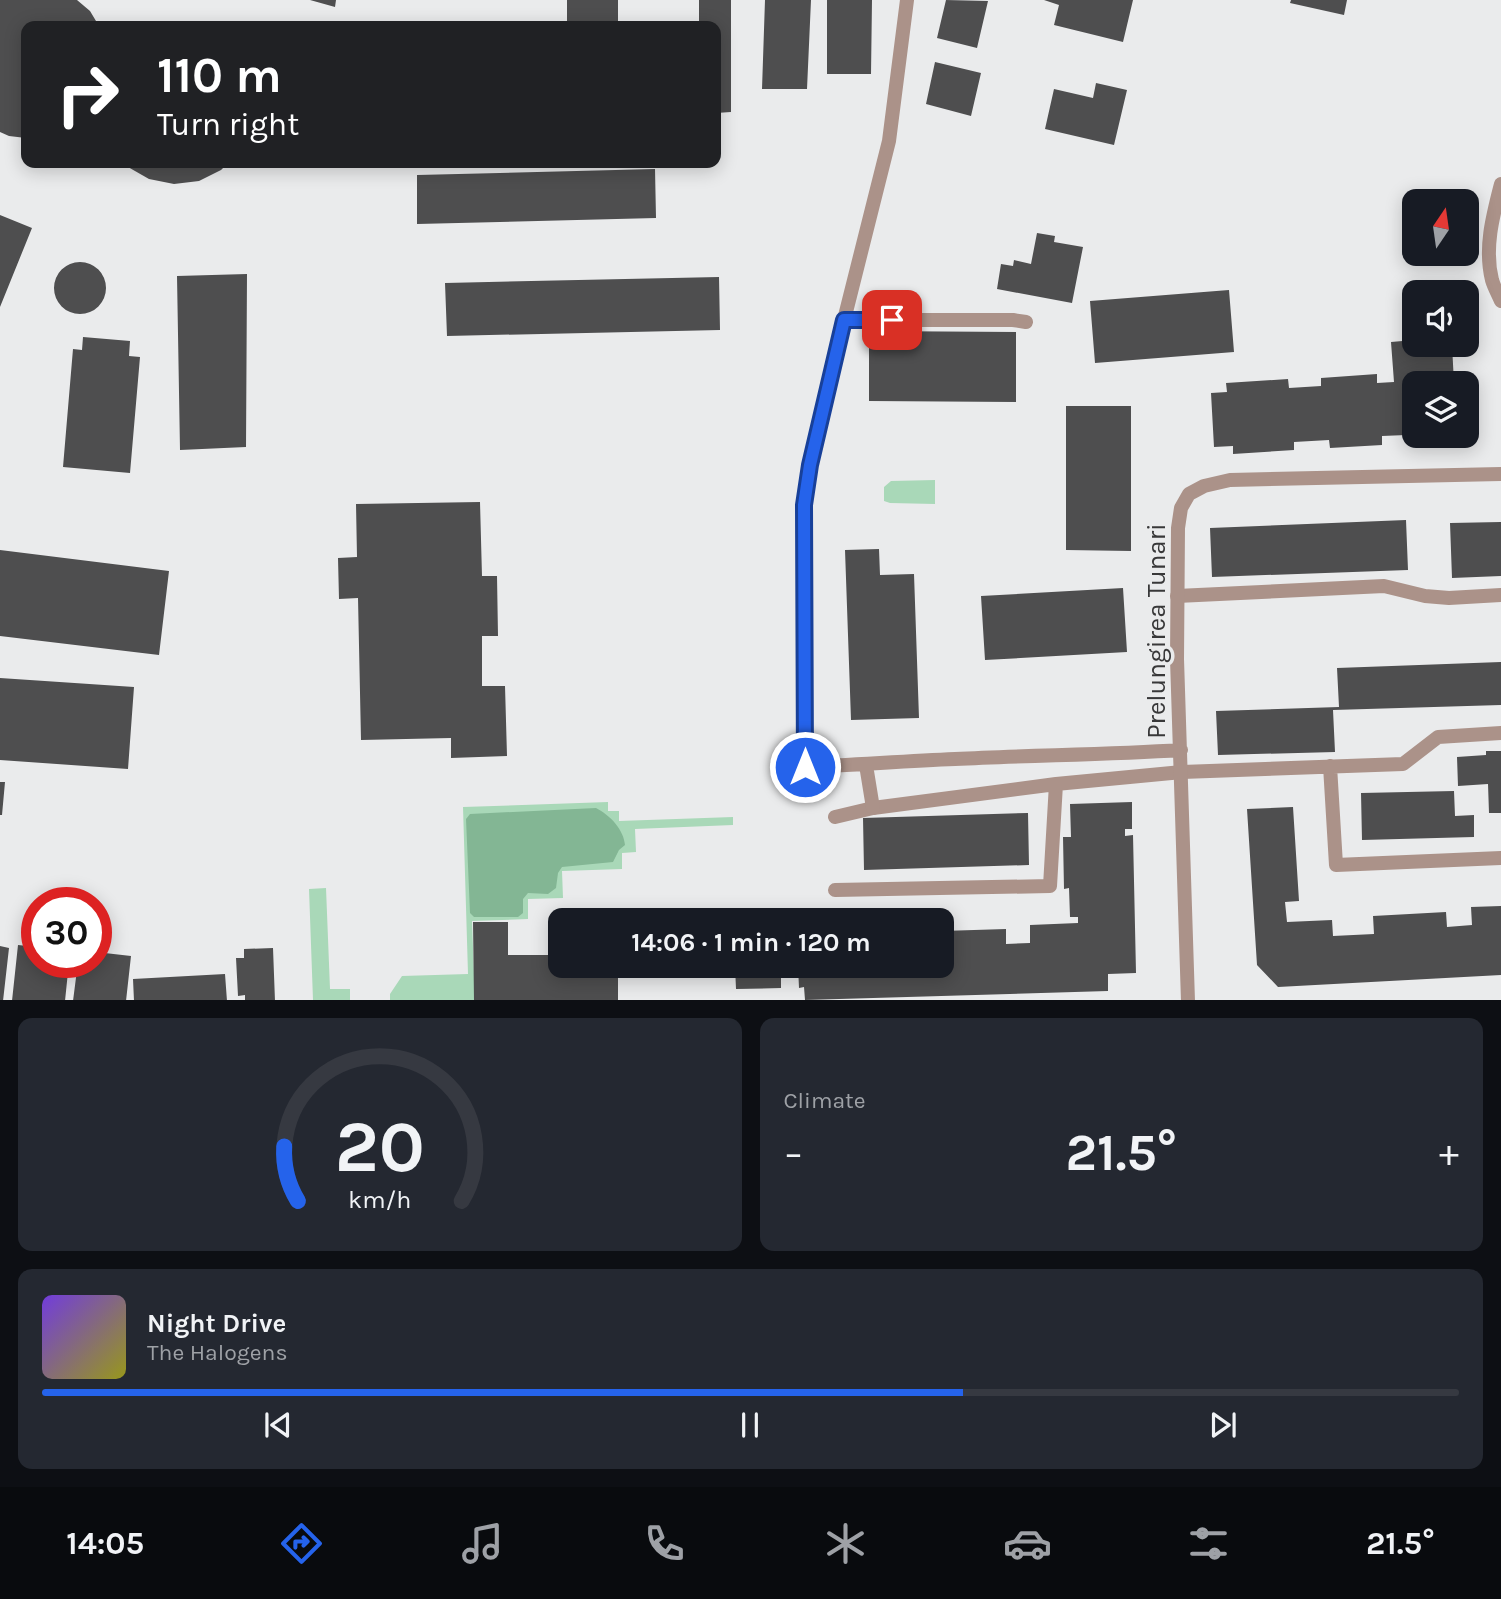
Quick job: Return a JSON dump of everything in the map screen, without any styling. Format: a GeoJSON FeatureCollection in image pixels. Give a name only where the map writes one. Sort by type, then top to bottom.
{"type":"FeatureCollection","features":[{"type":"Feature","properties":{"kind":"street"},"geometry":{"type":"LineString","coordinates":[[907,0],[889,141],[810,465],[804,505],[805,767],[1181,750]]}},
{"type":"Feature","properties":{"kind":"street"},"geometry":{"type":"LineString","coordinates":[[1501,184],[1492,218],[1489,255],[1492,281],[1501,301]]}},
{"type":"Feature","properties":{"kind":"street"},"geometry":{"type":"LineString","coordinates":[[844,320],[1026,322]]}},
{"type":"Feature","properties":{"kind":"street","name":"Prelungirea Tunari"},"geometry":{"type":"LineString","coordinates":[[1188,1000],[1177,596],[1178,528],[1181,508],[1189,494],[1204,486],[1230,480],[1501,474]]}},
{"type":"Feature","properties":{"kind":"street"},"geometry":{"type":"LineString","coordinates":[[1177,596],[1384,586],[1425,596],[1449,598],[1501,595]]}},
{"type":"Feature","properties":{"kind":"street"},"geometry":{"type":"LineString","coordinates":[[835,817],[873,808],[1056,784],[1182,772],[1403,764],[1438,737],[1501,733]]}},
{"type":"Feature","properties":{"kind":"street"},"geometry":{"type":"LineString","coordinates":[[866,765],[873,808]]}},
{"type":"Feature","properties":{"kind":"street"},"geometry":{"type":"LineString","coordinates":[[1330,766],[1336,865],[1501,858]]}},
{"type":"Feature","properties":{"kind":"street"},"geometry":{"type":"LineString","coordinates":[[835,890],[1050,886],[1056,784]]}},
{"type":"Feature","properties":{"kind":"green space"},"geometry":{"type":"Polygon","coordinates":[[[935,480],[935,504],[884,501],[884,487],[891,481],[935,480]]]}},
{"type":"Feature","properties":{"kind":"green space"},"geometry":{"type":"Polygon","coordinates":[[[608,802],[608,811],[619,811],[619,821],[733,817],[733,825],[635,829],[636,852],[622,853],[622,869],[562,871],[563,898],[528,899],[528,919],[472,921],[475,1000],[390,1000],[390,994],[402,976],[468,974],[463,807],[608,802]]]}},
{"type":"Feature","properties":{"kind":"green space"},"geometry":{"type":"Polygon","coordinates":[[[596,808],[615,824],[624,839],[625,845],[613,862],[562,867],[558,873],[556,888],[548,894],[528,893],[523,899],[523,913],[518,917],[474,917],[470,913],[466,819],[470,814],[596,808]]]}},
{"type":"Feature","properties":{"kind":"green space"},"geometry":{"type":"Polygon","coordinates":[[[326,888],[330,989],[350,989],[350,1000],[313,1000],[309,889],[326,888]]]}},
{"type":"Feature","properties":{"kind":"building"},"geometry":{"type":"Polygon","coordinates":[[[0,0],[77,0],[90,11],[96,21],[21,21],[21,137],[0,132],[0,0]]]}},
{"type":"Feature","properties":{"kind":"building"},"geometry":{"type":"Polygon","coordinates":[[[310,0],[336,0],[335,7],[310,0]]]}},
{"type":"Feature","properties":{"kind":"building"},"geometry":{"type":"Polygon","coordinates":[[[567,0],[618,0],[618,21],[567,21],[567,0]]]}},
{"type":"Feature","properties":{"kind":"building"},"geometry":{"type":"Polygon","coordinates":[[[699,0],[731,0],[731,112],[721,113],[721,21],[699,21],[699,0]]]}},
{"type":"Feature","properties":{"kind":"building"},"geometry":{"type":"Polygon","coordinates":[[[765,0],[811,0],[807,89],[762,89],[765,0]]]}},
{"type":"Feature","properties":{"kind":"building"},"geometry":{"type":"Polygon","coordinates":[[[827,0],[872,0],[871,74],[827,74],[827,0]]]}},
{"type":"Feature","properties":{"kind":"building"},"geometry":{"type":"Polygon","coordinates":[[[946,0],[988,1],[977,48],[937,38],[946,0]]]}},
{"type":"Feature","properties":{"kind":"building"},"geometry":{"type":"Polygon","coordinates":[[[1044,0],[1133,0],[1123,42],[1054,25],[1059,5],[1044,0]]]}},
{"type":"Feature","properties":{"kind":"building"},"geometry":{"type":"Polygon","coordinates":[[[1291,0],[1347,0],[1344,15],[1290,3],[1291,0]]]}},
{"type":"Feature","properties":{"kind":"building"},"geometry":{"type":"Polygon","coordinates":[[[935,62],[981,73],[971,116],[926,104],[935,62]]]}},
{"type":"Feature","properties":{"kind":"building"},"geometry":{"type":"Polygon","coordinates":[[[1096,83],[1127,90],[1114,145],[1045,129],[1054,89],[1093,98],[1096,83]]]}},
{"type":"Feature","properties":{"kind":"building"},"geometry":{"type":"Polygon","coordinates":[[[130,168],[223,168],[199,181],[174,184],[149,179],[130,168]]]}},
{"type":"Feature","properties":{"kind":"building"},"geometry":{"type":"Polygon","coordinates":[[[655,169],[656,218],[417,224],[417,175],[655,169]]]}},
{"type":"Feature","properties":{"kind":"building"},"geometry":{"type":"Polygon","coordinates":[[[0,215],[32,228],[0,307],[0,215]]]}},
{"type":"Feature","properties":{"kind":"building"},"geometry":{"type":"Polygon","coordinates":[[[1037,233],[1055,236],[1054,242],[1083,247],[1072,303],[997,289],[1001,264],[1013,266],[1014,260],[1031,264],[1037,233]]]}},
{"type":"Feature","properties":{"kind":"building"},"geometry":{"type":"Polygon","coordinates":[[[80,262],[90,264],[98,270],[104,278],[104,298],[98,306],[90,312],[80,314],[70,312],[62,306],[56,298],[54,288],[56,278],[62,270],[70,264],[80,262]]]}},
{"type":"Feature","properties":{"kind":"building"},"geometry":{"type":"Polygon","coordinates":[[[247,274],[246,447],[180,450],[177,276],[247,274]]]}},
{"type":"Feature","properties":{"kind":"building"},"geometry":{"type":"Polygon","coordinates":[[[719,277],[720,330],[447,336],[445,283],[719,277]]]}},
{"type":"Feature","properties":{"kind":"building"},"geometry":{"type":"Polygon","coordinates":[[[1229,290],[1234,352],[1095,363],[1090,301],[1229,290]]]}},
{"type":"Feature","properties":{"kind":"building"},"geometry":{"type":"Polygon","coordinates":[[[869,331],[1016,332],[1016,402],[869,401],[869,331]]]}},
{"type":"Feature","properties":{"kind":"building"},"geometry":{"type":"Polygon","coordinates":[[[83,337],[130,341],[129,356],[140,357],[130,473],[63,467],[73,349],[82,350],[83,337]]]}},
{"type":"Feature","properties":{"kind":"building"},"geometry":{"type":"Polygon","coordinates":[[[1402,341],[1402,357],[1453,357],[1453,371],[1402,371],[1402,435],[1382,436],[1382,445],[1330,448],[1329,440],[1294,442],[1294,450],[1233,454],[1233,446],[1214,447],[1211,393],[1227,392],[1226,383],[1288,379],[1289,388],[1321,386],[1321,378],[1377,374],[1377,383],[1394,382],[1391,342],[1402,341]]]}},
{"type":"Feature","properties":{"kind":"building"},"geometry":{"type":"Polygon","coordinates":[[[1066,406],[1131,406],[1131,551],[1066,550],[1066,406]]]}},
{"type":"Feature","properties":{"kind":"building"},"geometry":{"type":"Polygon","coordinates":[[[480,502],[482,576],[497,576],[498,636],[482,636],[482,686],[505,686],[507,756],[451,758],[451,738],[361,740],[358,598],[339,599],[338,558],[357,557],[356,504],[480,502]]]}},
{"type":"Feature","properties":{"kind":"building"},"geometry":{"type":"Polygon","coordinates":[[[1406,520],[1408,570],[1212,577],[1210,528],[1406,520]]]}},
{"type":"Feature","properties":{"kind":"building"},"geometry":{"type":"Polygon","coordinates":[[[1501,522],[1501,576],[1452,578],[1450,523],[1501,522]]]}},
{"type":"Feature","properties":{"kind":"building"},"geometry":{"type":"Polygon","coordinates":[[[879,549],[880,575],[914,574],[919,718],[851,720],[845,550],[879,549]]]}},
{"type":"Feature","properties":{"kind":"building"},"geometry":{"type":"Polygon","coordinates":[[[0,550],[169,571],[159,655],[0,636],[0,550]]]}},
{"type":"Feature","properties":{"kind":"building"},"geometry":{"type":"Polygon","coordinates":[[[1123,588],[1127,652],[985,660],[981,596],[1123,588]]]}},
{"type":"Feature","properties":{"kind":"building"},"geometry":{"type":"Polygon","coordinates":[[[1501,662],[1501,705],[1333,710],[1335,752],[1218,755],[1216,711],[1339,707],[1337,668],[1501,662]]]}},
{"type":"Feature","properties":{"kind":"building"},"geometry":{"type":"Polygon","coordinates":[[[0,678],[134,687],[128,769],[0,760],[0,678]]]}},
{"type":"Feature","properties":{"kind":"building"},"geometry":{"type":"Polygon","coordinates":[[[1486,751],[1501,751],[1501,813],[1489,813],[1488,784],[1458,786],[1457,757],[1486,755],[1486,751]]]}},
{"type":"Feature","properties":{"kind":"building"},"geometry":{"type":"Polygon","coordinates":[[[0,782],[5,782],[2,815],[0,815],[0,782]]]}},
{"type":"Feature","properties":{"kind":"building"},"geometry":{"type":"Polygon","coordinates":[[[1454,791],[1455,816],[1474,815],[1474,837],[1362,840],[1361,793],[1454,791]]]}},
{"type":"Feature","properties":{"kind":"building"},"geometry":{"type":"Polygon","coordinates":[[[1132,802],[1132,829],[1125,829],[1125,836],[1133,835],[1136,973],[1108,974],[1108,991],[805,1000],[804,987],[799,988],[799,978],[954,978],[954,931],[1006,929],[1006,944],[1030,943],[1030,925],[1078,923],[1078,917],[1070,917],[1069,888],[1064,889],[1063,837],[1071,837],[1070,804],[1132,802]]]}},
{"type":"Feature","properties":{"kind":"building"},"geometry":{"type":"Polygon","coordinates":[[[1293,807],[1299,901],[1285,902],[1287,922],[1332,920],[1333,936],[1374,934],[1373,916],[1446,912],[1447,927],[1472,925],[1471,907],[1501,906],[1501,975],[1278,987],[1257,965],[1247,809],[1293,807]]]}},
{"type":"Feature","properties":{"kind":"building"},"geometry":{"type":"Polygon","coordinates":[[[1028,813],[1029,865],[864,870],[863,818],[1028,813]]]}},
{"type":"Feature","properties":{"kind":"building"},"geometry":{"type":"Polygon","coordinates":[[[473,922],[508,922],[508,955],[548,955],[548,978],[618,978],[618,1000],[474,1000],[473,922]]]}},
{"type":"Feature","properties":{"kind":"building"},"geometry":{"type":"Polygon","coordinates":[[[18,945],[21,945],[21,978],[67,978],[65,1000],[12,1000],[18,945]]]}},
{"type":"Feature","properties":{"kind":"building"},"geometry":{"type":"Polygon","coordinates":[[[0,946],[9,948],[3,1000],[0,1000],[0,946]]]}},
{"type":"Feature","properties":{"kind":"building"},"geometry":{"type":"Polygon","coordinates":[[[273,948],[275,1000],[245,1000],[245,995],[238,996],[236,958],[244,958],[244,949],[273,948]]]}},
{"type":"Feature","properties":{"kind":"building"},"geometry":{"type":"Polygon","coordinates":[[[112,954],[131,956],[126,1000],[73,1000],[76,978],[112,978],[112,954]]]}},
{"type":"Feature","properties":{"kind":"building"},"geometry":{"type":"Polygon","coordinates":[[[225,974],[227,1000],[134,1000],[133,979],[225,974]]]}},
{"type":"Feature","properties":{"kind":"building"},"geometry":{"type":"Polygon","coordinates":[[[736,978],[781,978],[781,988],[736,989],[736,978]]]}},
{"type":"Feature","properties":{"kind":"route"},"geometry":{"type":"LineString","coordinates":[[805,767],[804,505],[810,465],[844,320],[892,320]]}}]}
